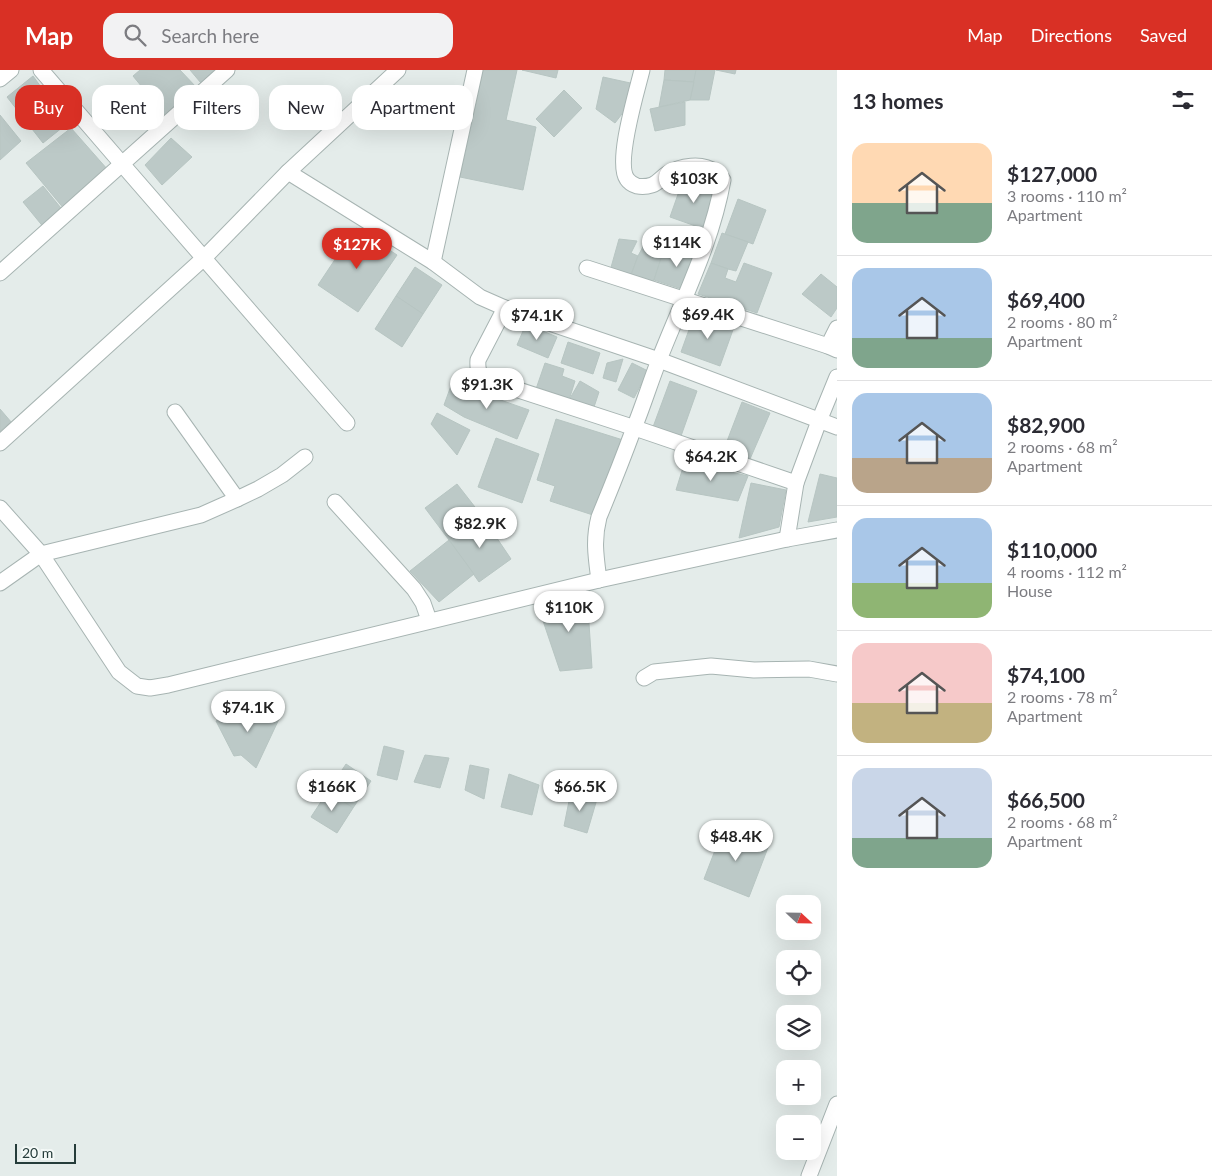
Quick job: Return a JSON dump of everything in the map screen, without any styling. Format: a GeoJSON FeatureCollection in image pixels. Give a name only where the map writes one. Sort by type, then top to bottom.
{"type":"FeatureCollection","features":[{"type":"Feature","properties":{"kind":"street"},"geometry":{"type":"LineString","coordinates":[[0,79],[11,70]]}},
{"type":"Feature","properties":{"kind":"street"},"geometry":{"type":"LineString","coordinates":[[41,70],[347,423]]}},
{"type":"Feature","properties":{"kind":"street"},"geometry":{"type":"LineString","coordinates":[[0,273],[227,70]]}},
{"type":"Feature","properties":{"kind":"street"},"geometry":{"type":"LineString","coordinates":[[0,443],[204,258],[288,172],[398,70]]}},
{"type":"Feature","properties":{"kind":"street"},"geometry":{"type":"LineString","coordinates":[[433,262],[475,70]]}},
{"type":"Feature","properties":{"kind":"street"},"geometry":{"type":"LineString","coordinates":[[599,580],[595,546],[599,517],[635,428],[659,360],[704,250],[723,180],[714,171],[703,166],[691,166],[670,172],[655,184],[645,188],[635,185],[627,179],[624,168],[626,133],[642,70]]}},
{"type":"Feature","properties":{"kind":"street"},"geometry":{"type":"LineString","coordinates":[[288,172],[433,262],[480,297],[504,308],[659,360],[837,427]]}},
{"type":"Feature","properties":{"kind":"street"},"geometry":{"type":"LineString","coordinates":[[587,268],[833,348],[837,328]]}},
{"type":"Feature","properties":{"kind":"street"},"geometry":{"type":"LineString","coordinates":[[504,308],[478,360],[478,369],[481,375],[491,381],[796,483]]}},
{"type":"Feature","properties":{"kind":"street"},"geometry":{"type":"LineString","coordinates":[[787,539],[796,483],[837,377]]}},
{"type":"Feature","properties":{"kind":"street"},"geometry":{"type":"LineString","coordinates":[[175,412],[237,499]]}},
{"type":"Feature","properties":{"kind":"street"},"geometry":{"type":"LineString","coordinates":[[0,583],[41,554],[200,515],[237,499],[282,475],[305,457]]}},
{"type":"Feature","properties":{"kind":"street"},"geometry":{"type":"LineString","coordinates":[[335,502],[414,589],[423,603],[429,620]]}},
{"type":"Feature","properties":{"kind":"street"},"geometry":{"type":"LineString","coordinates":[[0,508],[41,554],[119,672],[137,686],[150,688],[599,580],[837,530]]}},
{"type":"Feature","properties":{"kind":"street"},"geometry":{"type":"LineString","coordinates":[[644,678],[654,672],[711,666],[754,670],[809,670],[837,674]]}},
{"type":"Feature","properties":{"kind":"street"},"geometry":{"type":"LineString","coordinates":[[809,1176],[837,1104]]}},
{"type":"Feature","properties":{"kind":"building"},"geometry":{"type":"Polygon","coordinates":[[[140,70],[180,70],[194,85],[174,85],[174,107],[165,115],[164,85],[140,85],[133,76],[140,70]]]}},
{"type":"Feature","properties":{"kind":"building"},"geometry":{"type":"Polygon","coordinates":[[[190,70],[214,70],[201,83],[190,70]]]}},
{"type":"Feature","properties":{"kind":"building"},"geometry":{"type":"Polygon","coordinates":[[[483,70],[517,70],[506,120],[536,127],[523,190],[460,177],[470,130],[473,130],[473,117],[483,70]]]}},
{"type":"Feature","properties":{"kind":"building"},"geometry":{"type":"Polygon","coordinates":[[[522,70],[558,70],[556,78],[522,70]]]}},
{"type":"Feature","properties":{"kind":"building"},"geometry":{"type":"Polygon","coordinates":[[[665,70],[696,70],[694,82],[664,80],[665,70]]]}},
{"type":"Feature","properties":{"kind":"building"},"geometry":{"type":"Polygon","coordinates":[[[696,70],[715,70],[709,100],[690,100],[696,70]]]}},
{"type":"Feature","properties":{"kind":"building"},"geometry":{"type":"Polygon","coordinates":[[[716,70],[736,70],[735,74],[716,70]]]}},
{"type":"Feature","properties":{"kind":"building"},"geometry":{"type":"Polygon","coordinates":[[[33,76],[40,85],[22,85],[33,76]]]}},
{"type":"Feature","properties":{"kind":"building"},"geometry":{"type":"Polygon","coordinates":[[[603,77],[635,84],[631,102],[615,123],[596,109],[603,77]]]}},
{"type":"Feature","properties":{"kind":"building"},"geometry":{"type":"Polygon","coordinates":[[[664,80],[694,82],[690,100],[659,107],[664,80]]]}},
{"type":"Feature","properties":{"kind":"building"},"geometry":{"type":"Polygon","coordinates":[[[564,90],[582,108],[554,137],[536,119],[564,90]]]}},
{"type":"Feature","properties":{"kind":"building"},"geometry":{"type":"Polygon","coordinates":[[[15,91],[15,107],[7,97],[15,91]]]}},
{"type":"Feature","properties":{"kind":"building"},"geometry":{"type":"Polygon","coordinates":[[[685,102],[685,125],[655,131],[650,109],[685,102]]]}},
{"type":"Feature","properties":{"kind":"building"},"geometry":{"type":"Polygon","coordinates":[[[0,115],[21,141],[0,160],[0,115]]]}},
{"type":"Feature","properties":{"kind":"building"},"geometry":{"type":"Polygon","coordinates":[[[33,130],[59,130],[43,143],[33,130]]]}},
{"type":"Feature","properties":{"kind":"building"},"geometry":{"type":"Polygon","coordinates":[[[68,130],[73,130],[108,170],[65,210],[26,163],[68,130]]]}},
{"type":"Feature","properties":{"kind":"building"},"geometry":{"type":"Polygon","coordinates":[[[171,138],[192,157],[162,185],[145,165],[171,138]]]}},
{"type":"Feature","properties":{"kind":"building"},"geometry":{"type":"Polygon","coordinates":[[[683,180],[717,192],[704,229],[670,217],[683,180]]]}},
{"type":"Feature","properties":{"kind":"building"},"geometry":{"type":"Polygon","coordinates":[[[43,186],[65,213],[45,229],[23,202],[43,186]]]}},
{"type":"Feature","properties":{"kind":"building"},"geometry":{"type":"Polygon","coordinates":[[[738,199],[766,210],[753,244],[725,234],[738,199]]]}},
{"type":"Feature","properties":{"kind":"building"},"geometry":{"type":"Polygon","coordinates":[[[356,228],[397,255],[358,312],[318,285],[356,228]]]}},
{"type":"Feature","properties":{"kind":"building"},"geometry":{"type":"Polygon","coordinates":[[[722,233],[748,242],[736,271],[711,263],[722,233]]]}},
{"type":"Feature","properties":{"kind":"building"},"geometry":{"type":"Polygon","coordinates":[[[619,239],[637,241],[631,253],[638,256],[631,275],[610,271],[619,239]]]}},
{"type":"Feature","properties":{"kind":"building"},"geometry":{"type":"Polygon","coordinates":[[[645,243],[664,249],[654,280],[651,282],[631,275],[645,243]]]}},
{"type":"Feature","properties":{"kind":"building"},"geometry":{"type":"Polygon","coordinates":[[[665,246],[699,256],[688,291],[654,280],[665,246]]]}},
{"type":"Feature","properties":{"kind":"building"},"geometry":{"type":"Polygon","coordinates":[[[711,263],[728,269],[725,278],[736,282],[744,263],[772,273],[757,313],[698,294],[711,263]]]}},
{"type":"Feature","properties":{"kind":"building"},"geometry":{"type":"Polygon","coordinates":[[[415,267],[442,285],[423,314],[396,296],[415,267]]]}},
{"type":"Feature","properties":{"kind":"building"},"geometry":{"type":"Polygon","coordinates":[[[821,274],[837,287],[837,308],[831,317],[802,294],[821,274]]]}},
{"type":"Feature","properties":{"kind":"building"},"geometry":{"type":"Polygon","coordinates":[[[396,296],[423,314],[402,347],[375,329],[396,296]]]}},
{"type":"Feature","properties":{"kind":"building"},"geometry":{"type":"Polygon","coordinates":[[[695,313],[734,327],[720,366],[681,352],[695,313]]]}},
{"type":"Feature","properties":{"kind":"building"},"geometry":{"type":"Polygon","coordinates":[[[526,324],[557,337],[548,358],[517,345],[526,324]]]}},
{"type":"Feature","properties":{"kind":"building"},"geometry":{"type":"Polygon","coordinates":[[[568,342],[600,353],[593,374],[561,363],[568,342]]]}},
{"type":"Feature","properties":{"kind":"building"},"geometry":{"type":"Polygon","coordinates":[[[623,359],[616,382],[603,378],[607,363],[623,359]]]}},
{"type":"Feature","properties":{"kind":"building"},"geometry":{"type":"Polygon","coordinates":[[[545,363],[564,369],[562,376],[575,381],[569,400],[536,389],[545,363]]]}},
{"type":"Feature","properties":{"kind":"building"},"geometry":{"type":"Polygon","coordinates":[[[632,363],[648,371],[634,398],[618,390],[632,363]]]}},
{"type":"Feature","properties":{"kind":"building"},"geometry":{"type":"Polygon","coordinates":[[[580,381],[599,392],[594,407],[569,400],[580,381]]]}},
{"type":"Feature","properties":{"kind":"building"},"geometry":{"type":"Polygon","coordinates":[[[670,381],[697,391],[681,436],[653,427],[670,381]]]}},
{"type":"Feature","properties":{"kind":"building"},"geometry":{"type":"Polygon","coordinates":[[[452,383],[529,410],[517,439],[464,417],[444,405],[452,383]]]}},
{"type":"Feature","properties":{"kind":"building"},"geometry":{"type":"Polygon","coordinates":[[[742,402],[770,413],[750,459],[724,449],[742,402]]]}},
{"type":"Feature","properties":{"kind":"building"},"geometry":{"type":"Polygon","coordinates":[[[0,409],[12,423],[0,431],[0,409]]]}},
{"type":"Feature","properties":{"kind":"building"},"geometry":{"type":"Polygon","coordinates":[[[437,413],[470,430],[457,455],[431,424],[437,413]]]}},
{"type":"Feature","properties":{"kind":"building"},"geometry":{"type":"Polygon","coordinates":[[[556,419],[623,440],[599,517],[550,501],[555,486],[537,480],[556,419]]]}},
{"type":"Feature","properties":{"kind":"building"},"geometry":{"type":"Polygon","coordinates":[[[496,438],[539,454],[522,503],[478,487],[496,438]]]}},
{"type":"Feature","properties":{"kind":"building"},"geometry":{"type":"Polygon","coordinates":[[[685,461],[748,476],[738,501],[676,490],[685,461]]]}},
{"type":"Feature","properties":{"kind":"building"},"geometry":{"type":"Polygon","coordinates":[[[820,474],[837,478],[837,517],[808,522],[820,474]]]}},
{"type":"Feature","properties":{"kind":"building"},"geometry":{"type":"Polygon","coordinates":[[[751,483],[786,490],[779,527],[739,538],[751,483]]]}},
{"type":"Feature","properties":{"kind":"building"},"geometry":{"type":"Polygon","coordinates":[[[457,484],[482,516],[449,540],[425,508],[457,484]]]}},
{"type":"Feature","properties":{"kind":"building"},"geometry":{"type":"Polygon","coordinates":[[[482,516],[511,559],[479,582],[449,540],[482,516]]]}},
{"type":"Feature","properties":{"kind":"building"},"geometry":{"type":"Polygon","coordinates":[[[449,540],[474,574],[439,602],[410,571],[449,540]]]}},
{"type":"Feature","properties":{"kind":"building"},"geometry":{"type":"Polygon","coordinates":[[[587,594],[592,668],[560,671],[539,609],[587,594]]]}},
{"type":"Feature","properties":{"kind":"building"},"geometry":{"type":"Polygon","coordinates":[[[245,707],[279,719],[256,768],[241,755],[234,756],[216,721],[245,707]]]}},
{"type":"Feature","properties":{"kind":"building"},"geometry":{"type":"Polygon","coordinates":[[[384,746],[404,751],[397,780],[377,775],[384,746]]]}},
{"type":"Feature","properties":{"kind":"building"},"geometry":{"type":"Polygon","coordinates":[[[425,755],[449,758],[440,788],[414,782],[425,755]]]}},
{"type":"Feature","properties":{"kind":"building"},"geometry":{"type":"Polygon","coordinates":[[[346,764],[371,781],[353,808],[328,791],[346,764]]]}},
{"type":"Feature","properties":{"kind":"building"},"geometry":{"type":"Polygon","coordinates":[[[470,765],[489,769],[484,799],[465,790],[470,765]]]}},
{"type":"Feature","properties":{"kind":"building"},"geometry":{"type":"Polygon","coordinates":[[[509,774],[539,785],[532,815],[501,807],[509,774]]]}},
{"type":"Feature","properties":{"kind":"building"},"geometry":{"type":"Polygon","coordinates":[[[328,791],[353,808],[337,833],[311,817],[328,791]]]}},
{"type":"Feature","properties":{"kind":"building"},"geometry":{"type":"Polygon","coordinates":[[[571,791],[597,799],[587,833],[564,826],[571,791]]]}},
{"type":"Feature","properties":{"kind":"building"},"geometry":{"type":"Polygon","coordinates":[[[724,827],[769,845],[749,897],[704,879],[724,827]]]}}]}
